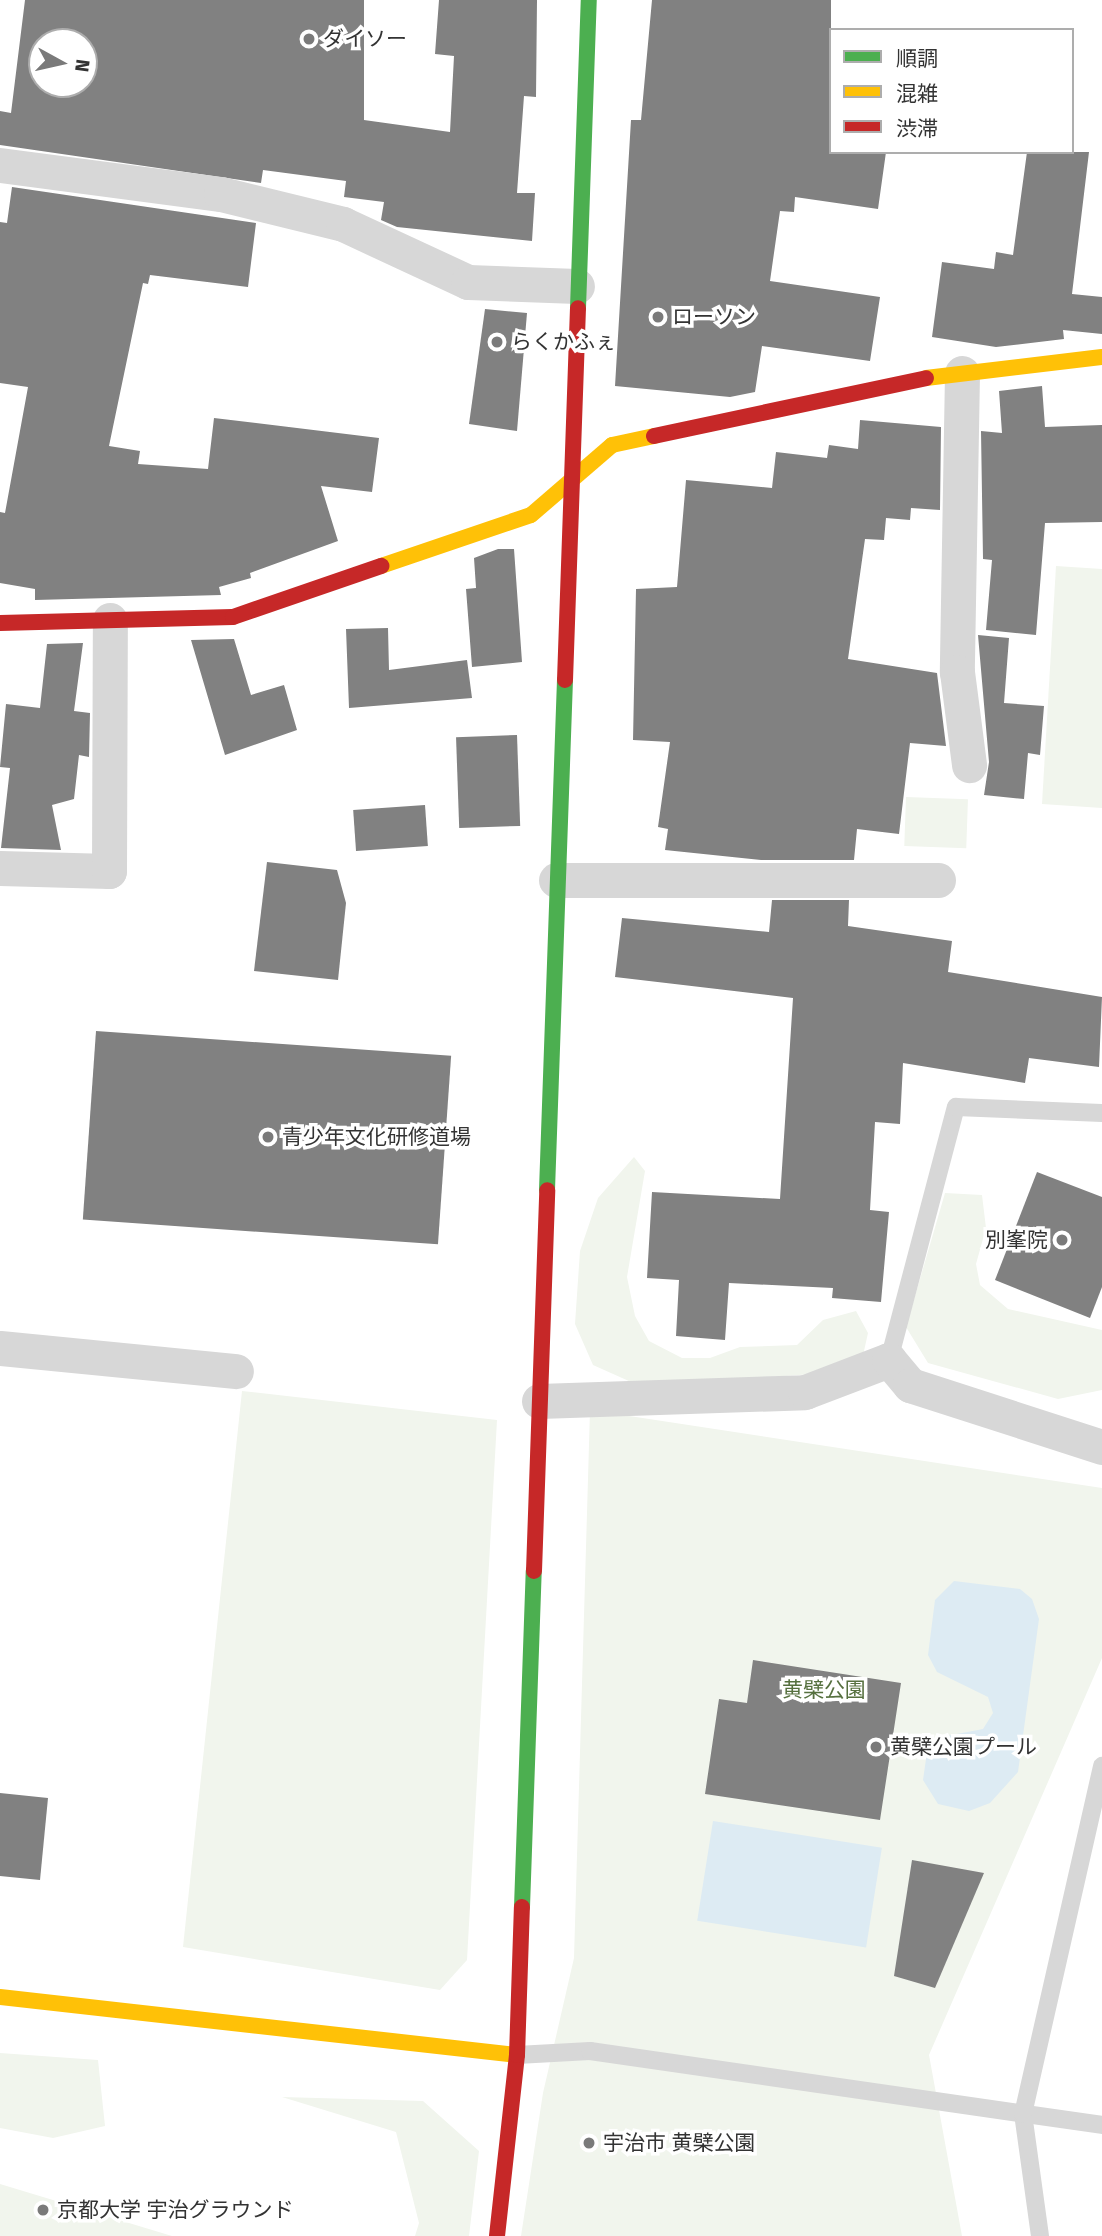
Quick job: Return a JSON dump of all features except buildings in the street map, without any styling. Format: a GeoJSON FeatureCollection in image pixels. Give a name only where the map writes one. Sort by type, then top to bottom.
{"type":"FeatureCollection","features":[{"type":"Feature","properties":{"kind":"street"},"geometry":{"type":"LineString","coordinates":[[497,2236],[517,2055],[556,880],[589,0]]}},
{"type":"Feature","properties":{"kind":"street"},"geometry":{"type":"LineString","coordinates":[[0,165],[220,194],[329,220],[468,282],[577,286]]}},
{"type":"Feature","properties":{"kind":"street"},"geometry":{"type":"LineString","coordinates":[[0,623],[233,617],[531,515],[612,446],[962,373],[1102,357]]}},
{"type":"Feature","properties":{"kind":"street"},"geometry":{"type":"LineString","coordinates":[[962,373],[957,672],[969,765]]}},
{"type":"Feature","properties":{"kind":"street"},"geometry":{"type":"LineString","coordinates":[[0,867],[109,871],[110,620]]}},
{"type":"Feature","properties":{"kind":"street"},"geometry":{"type":"LineString","coordinates":[[556,880],[938,880]]}},
{"type":"Feature","properties":{"kind":"street"},"geometry":{"type":"LineString","coordinates":[[0,1348],[236,1371]]}},
{"type":"Feature","properties":{"kind":"street"},"geometry":{"type":"LineString","coordinates":[[539,1401],[806,1392],[889,1360],[910,1385],[1102,1447]]}},
{"type":"Feature","properties":{"kind":"street"},"geometry":{"type":"LineString","coordinates":[[0,1997],[517,2055]]}},
{"type":"Feature","properties":{"kind":"lane"},"geometry":{"type":"LineString","coordinates":[[889,1360],[956,1107],[1102,1113]]}},
{"type":"Feature","properties":{"kind":"lane"},"geometry":{"type":"LineString","coordinates":[[1040,2236],[1023,2114],[1102,1766]]}},
{"type":"Feature","properties":{"kind":"lane"},"geometry":{"type":"LineString","coordinates":[[517,2055],[590,2052],[1102,2125]]}},
{"type":"Feature","properties":{"kind":"green space"},"geometry":{"type":"Polygon","coordinates":[[[1056,566],[1102,569],[1102,808],[1042,804],[1056,566]]]}},
{"type":"Feature","properties":{"kind":"green space"},"geometry":{"type":"Polygon","coordinates":[[[906,797],[968,799],[966,848],[904,846],[906,797]]]}},
{"type":"Feature","properties":{"kind":"green space"},"geometry":{"type":"Polygon","coordinates":[[[634,1157],[645,1171],[627,1277],[635,1316],[649,1341],[682,1358],[710,1358],[740,1347],[797,1345],[823,1320],[856,1311],[868,1333],[862,1360],[829,1373],[640,1386],[593,1365],[575,1324],[580,1251],[598,1198],[634,1157]]]}},
{"type":"Feature","properties":{"kind":"green space"},"geometry":{"type":"Polygon","coordinates":[[[945,1193],[982,1195],[986,1228],[976,1264],[980,1285],[1008,1309],[1102,1330],[1102,1390],[1058,1399],[928,1363],[906,1327],[945,1193]]]}},
{"type":"Feature","properties":{"kind":"green space"},"geometry":{"type":"Polygon","coordinates":[[[242,1391],[497,1420],[467,1960],[440,1990],[183,1947],[242,1391]]]}},
{"type":"Feature","properties":{"kind":"green space","name":"黄檗公園"},"geometry":{"type":"Polygon","coordinates":[[[590,1410],[1102,1488],[1102,1658],[929,2055],[962,2236],[521,2236],[543,2093],[574,1958],[590,1410]]]}},
{"type":"Feature","properties":{"kind":"green space"},"geometry":{"type":"Polygon","coordinates":[[[0,2053],[98,2060],[105,2126],[53,2138],[0,2128],[0,2053]]]}},
{"type":"Feature","properties":{"kind":"green space"},"geometry":{"type":"Polygon","coordinates":[[[282,2097],[423,2101],[479,2151],[469,2236],[415,2236],[419,2223],[396,2132],[282,2097]]]}},
{"type":"Feature","properties":{"kind":"green space","name":"京都大学 宇治グラウンド"},"geometry":{"type":"Polygon","coordinates":[[[0,2184],[172,2236],[0,2236],[0,2184]]]}},
{"type":"Feature","properties":{"kind":"shaded area"},"geometry":{"type":"Polygon","coordinates":[[[954,1581],[1020,1589],[1032,1599],[1039,1619],[1018,1772],[990,1803],[969,1811],[938,1804],[923,1780],[927,1752],[936,1738],[983,1729],[993,1713],[988,1697],[937,1672],[928,1655],[935,1600],[954,1581]]]}},
{"type":"Feature","properties":{"kind":"shaded area"},"geometry":{"type":"Polygon","coordinates":[[[713,1821],[882,1848],[866,1948],[697,1921],[713,1821]]]}},
{"type":"Feature","properties":{"kind":"traffic: fast"},"geometry":{"type":"LineString","coordinates":[[578,308],[589,0]]}},
{"type":"Feature","properties":{"kind":"traffic: fast"},"geometry":{"type":"LineString","coordinates":[[547,1190],[565,680]]}},
{"type":"Feature","properties":{"kind":"traffic: fast"},"geometry":{"type":"LineString","coordinates":[[522,1907],[534,1571]]}},
{"type":"Feature","properties":{"kind":"traffic: slow"},"geometry":{"type":"LineString","coordinates":[[926,378],[1102,357]]}},
{"type":"Feature","properties":{"kind":"traffic: slow"},"geometry":{"type":"LineString","coordinates":[[381,566],[531,515],[612,445],[654,436]]}},
{"type":"Feature","properties":{"kind":"traffic: slow"},"geometry":{"type":"LineString","coordinates":[[0,1997],[517,2055]]}},
{"type":"Feature","properties":{"kind":"traffic: jam"},"geometry":{"type":"LineString","coordinates":[[565,680],[578,308]]}},
{"type":"Feature","properties":{"kind":"traffic: jam"},"geometry":{"type":"LineString","coordinates":[[654,436],[926,378]]}},
{"type":"Feature","properties":{"kind":"traffic: jam"},"geometry":{"type":"LineString","coordinates":[[0,623],[233,617],[381,566]]}},
{"type":"Feature","properties":{"kind":"traffic: jam"},"geometry":{"type":"LineString","coordinates":[[534,1571],[547,1190]]}},
{"type":"Feature","properties":{"kind":"traffic: jam"},"geometry":{"type":"LineString","coordinates":[[497,2236],[517,2055],[522,1907]]}},
{"type":"Feature","properties":{"kind":"place","name":"ダイソー"},"geometry":{"type":"Point","coordinates":[309,39]}},
{"type":"Feature","properties":{"kind":"place","name":"ローソン"},"geometry":{"type":"Point","coordinates":[658,317]}},
{"type":"Feature","properties":{"kind":"place","name":"らくかふぇ"},"geometry":{"type":"Point","coordinates":[497,342]}},
{"type":"Feature","properties":{"kind":"place","name":"青少年文化研修道場"},"geometry":{"type":"Point","coordinates":[268,1137]}},
{"type":"Feature","properties":{"kind":"place","name":"別峯院"},"geometry":{"type":"Point","coordinates":[1062,1240]}},
{"type":"Feature","properties":{"kind":"place","name":"黄檗公園プール"},"geometry":{"type":"Point","coordinates":[876,1747]}},
{"type":"Feature","properties":{"kind":"place","name":"宇治市 黄檗公園"},"geometry":{"type":"Point","coordinates":[589,2143]}},
{"type":"Feature","properties":{"kind":"place","name":"京都大学 宇治グラウンド"},"geometry":{"type":"Point","coordinates":[43,2210]}}]}
